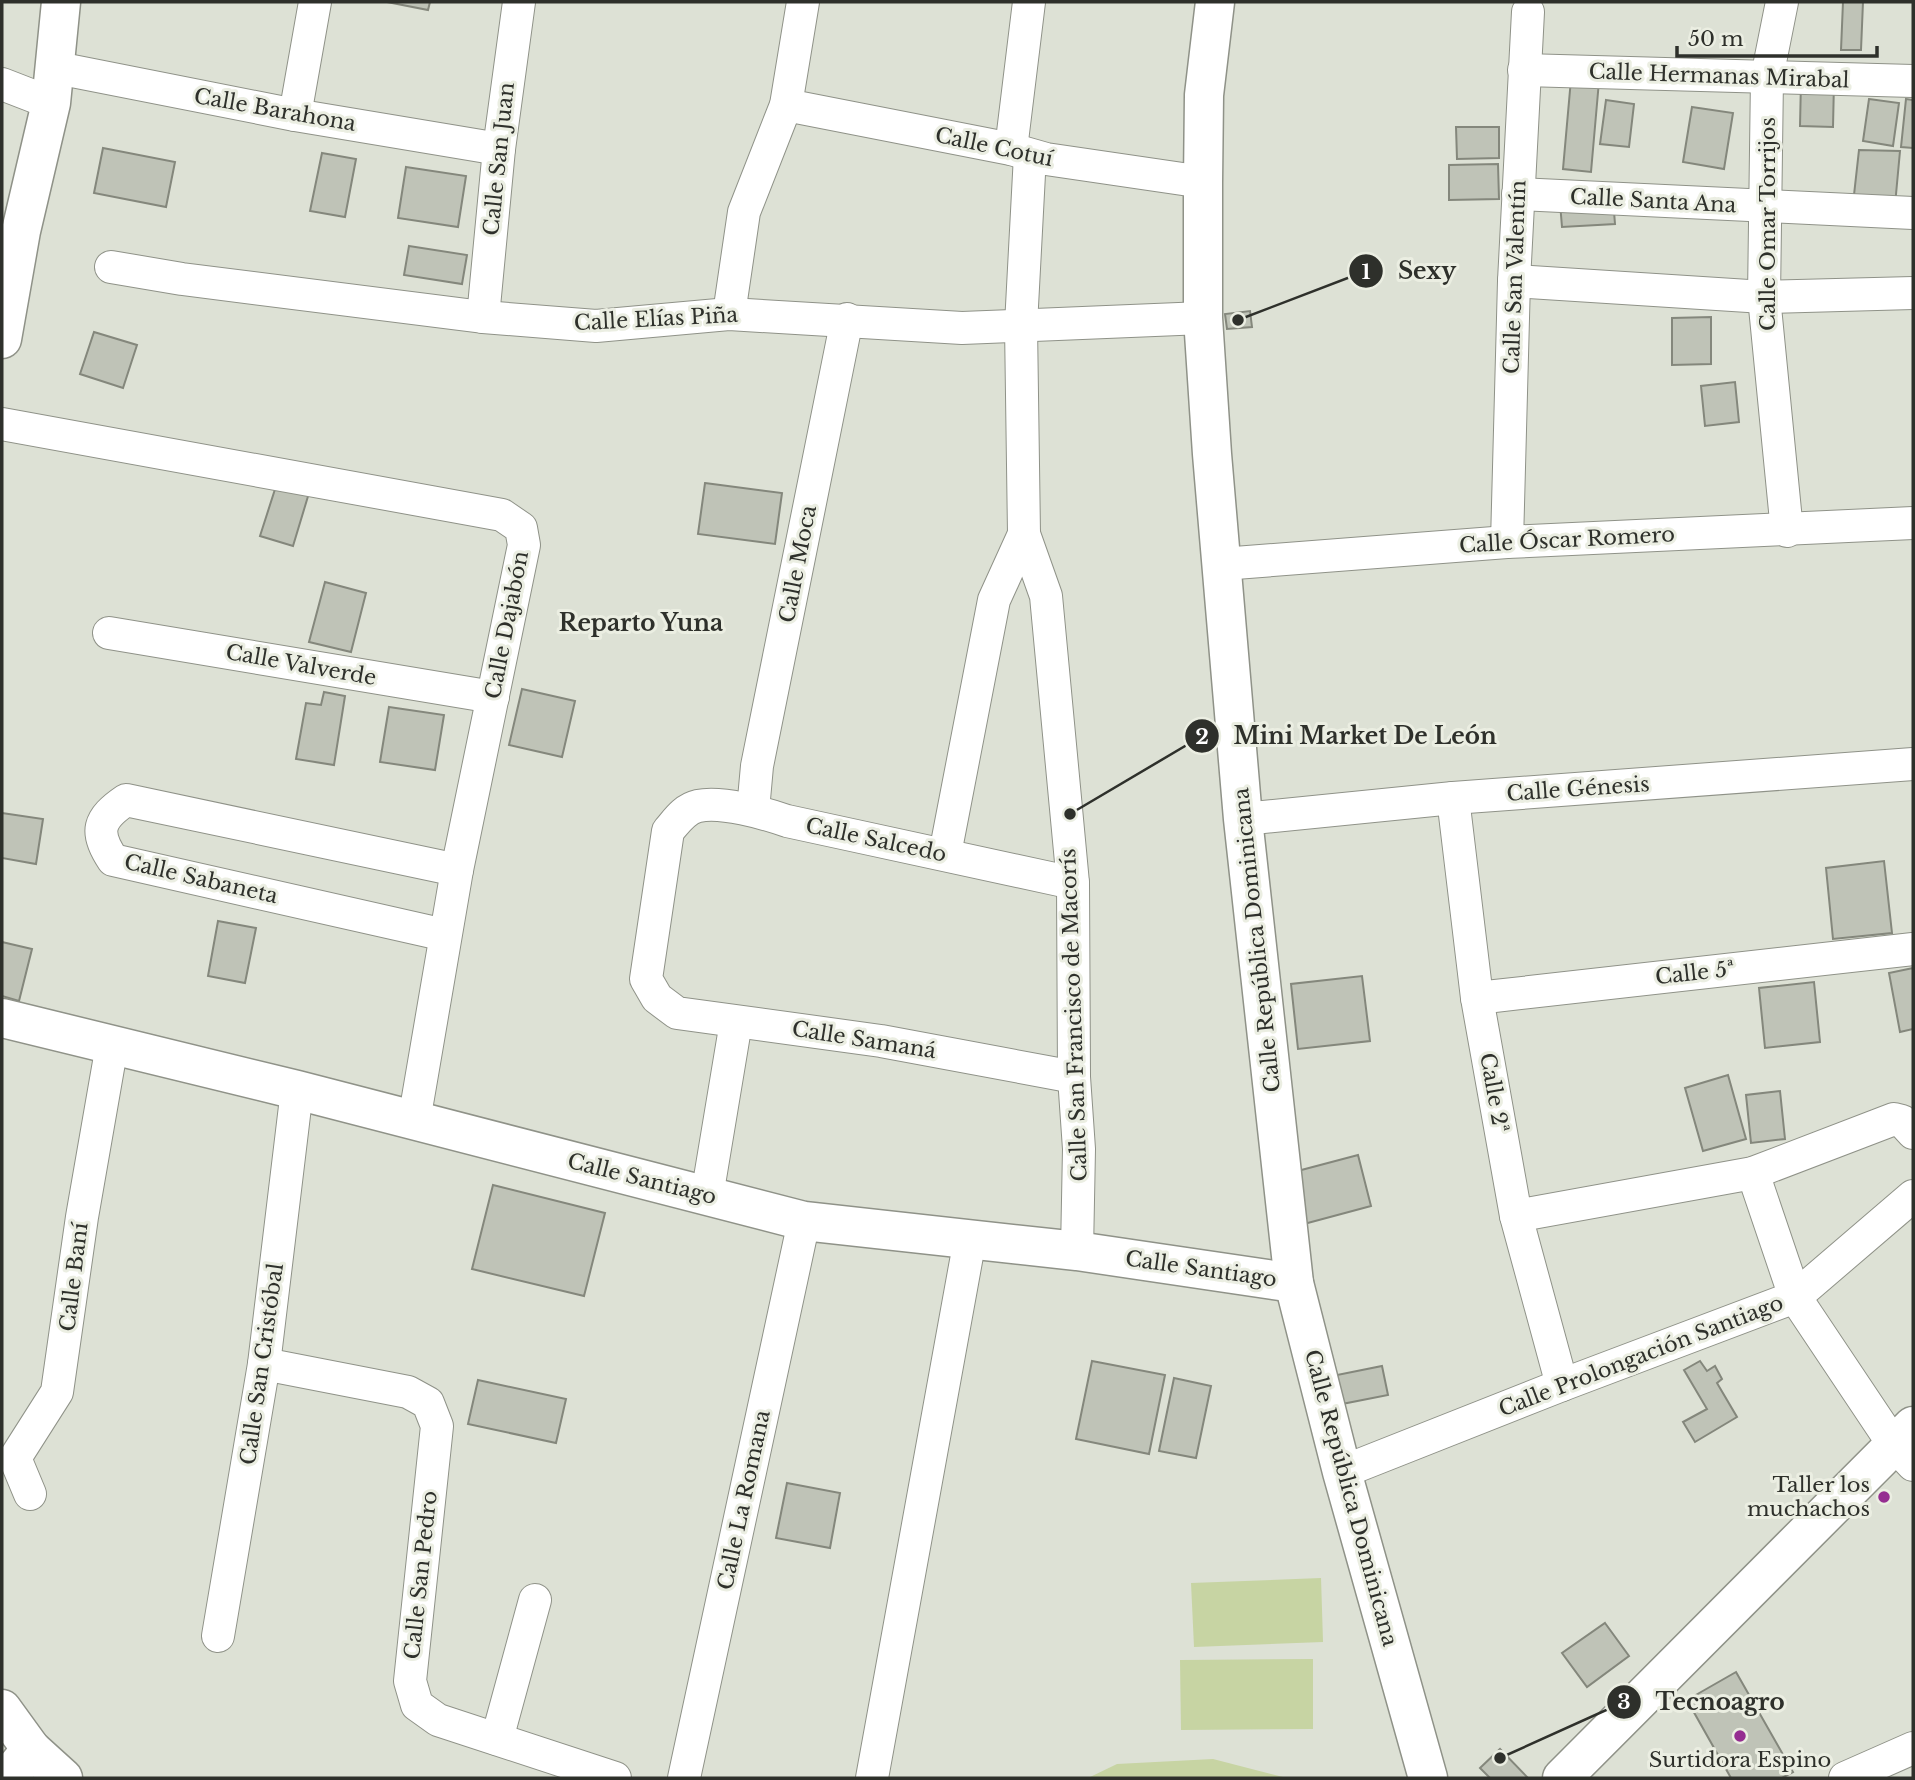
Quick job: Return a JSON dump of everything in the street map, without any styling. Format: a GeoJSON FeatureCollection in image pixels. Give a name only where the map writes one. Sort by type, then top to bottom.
{"type":"FeatureCollection","features":[{"type":"Feature","properties":{"kind":"street"},"geometry":{"type":"LineString","coordinates":[[2,339],[21,231],[52,85],[61,2]]}},
{"type":"Feature","properties":{"kind":"street"},"geometry":{"type":"LineString","coordinates":[[295,115],[315,2]]}},
{"type":"Feature","properties":{"kind":"street","name":"Calle San Juan"},"geometry":{"type":"LineString","coordinates":[[483,317],[499,149],[519,2]]}},
{"type":"Feature","properties":{"kind":"street"},"geometry":{"type":"LineString","coordinates":[[729,314],[744,212],[786,105],[803,2]]}},
{"type":"Feature","properties":{"kind":"street","name":"Calle San Francisco de Macorís"},"geometry":{"type":"LineString","coordinates":[[1029,2],[1021,152],[1024,534],[1046,596],[1073,883],[1074,1077],[1079,1149],[1077,1251]]}},
{"type":"Feature","properties":{"kind":"street","name":"Calle República Dominicana"},"geometry":{"type":"LineString","coordinates":[[1214,2],[1204,95],[1203,318],[1243,819],[1294,1283],[1342,1472],[1428,1778]]}},
{"type":"Feature","properties":{"kind":"street","name":"Calle Omar Torrijos"},"geometry":{"type":"LineString","coordinates":[[1782,2],[1767,77],[1764,297],[1787,530]]}},
{"type":"Feature","properties":{"kind":"street","name":"Calle San Valentín"},"geometry":{"type":"LineString","coordinates":[[1507,542],[1514,281],[1528,12]]}},
{"type":"Feature","properties":{"kind":"street","name":"Calle Hermanas Mirabal"},"geometry":{"type":"LineString","coordinates":[[1524,70],[1913,81]]}},
{"type":"Feature","properties":{"kind":"street","name":"Calle Barahona"},"geometry":{"type":"LineString","coordinates":[[2,84],[52,85],[295,115],[499,149]]}},
{"type":"Feature","properties":{"kind":"street","name":"Calle Cotuí"},"geometry":{"type":"LineString","coordinates":[[786,105],[1021,152],[1203,182]]}},
{"type":"Feature","properties":{"kind":"street","name":"Calle Santa Ana"},"geometry":{"type":"LineString","coordinates":[[1518,194],[1913,213]]}},
{"type":"Feature","properties":{"kind":"street","name":"Calle Elías Piña"},"geometry":{"type":"LineString","coordinates":[[111,267],[182,279],[483,317],[596,326],[729,314],[962,328],[1203,318]]}},
{"type":"Feature","properties":{"kind":"street"},"geometry":{"type":"LineString","coordinates":[[1514,281],[1764,297],[1913,293]]}},
{"type":"Feature","properties":{"kind":"street","name":"Calle Moca"},"geometry":{"type":"LineString","coordinates":[[753,810],[757,766],[847,319]]}},
{"type":"Feature","properties":{"kind":"street","name":"Calle Dajabón"},"geometry":{"type":"LineString","coordinates":[[2,424],[502,516],[521,528],[524,544],[457,870],[414,1121]]}},
{"type":"Feature","properties":{"kind":"street","name":"Calle Óscar Romero"},"geometry":{"type":"LineString","coordinates":[[1222,564],[1507,542],[1913,523]]}},
{"type":"Feature","properties":{"kind":"street"},"geometry":{"type":"LineString","coordinates":[[945,854],[994,600],[1024,534]]}},
{"type":"Feature","properties":{"kind":"street","name":"Calle Valverde"},"geometry":{"type":"LineString","coordinates":[[109,633],[494,697]]}},
{"type":"Feature","properties":{"kind":"street","name":"Calle Génesis"},"geometry":{"type":"LineString","coordinates":[[1243,819],[1453,797],[1913,764]]}},
{"type":"Feature","properties":{"kind":"street","name":"Calle 2ª"},"geometry":{"type":"LineString","coordinates":[[1453,797],[1477,998],[1516,1216],[1562,1384]]}},
{"type":"Feature","properties":{"kind":"street","name":"Calle Sabaneta"},"geometry":{"type":"LineString","coordinates":[[445,935],[114,860],[103,845],[100,828],[109,811],[126,800],[457,870]]}},
{"type":"Feature","properties":{"kind":"street","name":"Calle Salcedo"},"geometry":{"type":"LineString","coordinates":[[657,999],[646,979],[668,831],[681,815],[698,806],[753,810],[787,821],[1073,883]]}},
{"type":"Feature","properties":{"kind":"street","name":"Calle 5ª"},"geometry":{"type":"LineString","coordinates":[[1477,998],[1913,949]]}},
{"type":"Feature","properties":{"kind":"street","name":"Calle Samaná"},"geometry":{"type":"LineString","coordinates":[[657,999],[677,1013],[881,1041],[1074,1077]]}},
{"type":"Feature","properties":{"kind":"street","name":"Calle Santiago"},"geometry":{"type":"LineString","coordinates":[[2,1018],[297,1090],[804,1221],[1077,1251],[1294,1283]]}},
{"type":"Feature","properties":{"kind":"street"},"geometry":{"type":"LineString","coordinates":[[706,1196],[736,1022]]}},
{"type":"Feature","properties":{"kind":"street","name":"Calle Baní"},"geometry":{"type":"LineString","coordinates":[[30,1494],[15,1458],[57,1392],[82,1217],[112,1045]]}},
{"type":"Feature","properties":{"kind":"street","name":"Calle San Cristóbal"},"geometry":{"type":"LineString","coordinates":[[218,1636],[264,1364],[297,1090]]}},
{"type":"Feature","properties":{"kind":"street"},"geometry":{"type":"LineString","coordinates":[[1516,1216],[1753,1174],[1894,1119],[1902,1121],[1913,1133]]}},
{"type":"Feature","properties":{"kind":"street"},"geometry":{"type":"LineString","coordinates":[[1562,1778],[1907,1446],[1795,1297],[1753,1174]]}},
{"type":"Feature","properties":{"kind":"street","name":"Calle Prolongación Santiago"},"geometry":{"type":"LineString","coordinates":[[1342,1472],[1562,1384],[1795,1297],[1913,1196]]}},
{"type":"Feature","properties":{"kind":"street","name":"Calle La Romana"},"geometry":{"type":"LineString","coordinates":[[684,1778],[804,1221]]}},
{"type":"Feature","properties":{"kind":"street"},"geometry":{"type":"LineString","coordinates":[[872,1778],[970,1239]]}},
{"type":"Feature","properties":{"kind":"street","name":"Calle San Pedro"},"geometry":{"type":"LineString","coordinates":[[264,1364],[408,1392],[428,1403],[437,1426],[410,1681],[417,1705],[438,1720],[615,1778]]}},
{"type":"Feature","properties":{"kind":"street"},"geometry":{"type":"LineString","coordinates":[[497,1739],[535,1600]]}},
{"type":"Feature","properties":{"kind":"street"},"geometry":{"type":"LineString","coordinates":[[2,1709],[19,1764],[63,1778]]}},
{"type":"Feature","properties":{"kind":"street"},"geometry":{"type":"LineString","coordinates":[[1845,1778],[1913,1748]]}},
{"type":"Feature","properties":{"kind":"green space"},"geometry":{"type":"Polygon","coordinates":[[[1321,1578],[1323,1642],[1194,1647],[1191,1583],[1321,1578]]]}},
{"type":"Feature","properties":{"kind":"green space"},"geometry":{"type":"Polygon","coordinates":[[[1313,1659],[1313,1729],[1181,1730],[1180,1660],[1313,1659]]]}},
{"type":"Feature","properties":{"kind":"green space"},"geometry":{"type":"Polygon","coordinates":[[[1213,1759],[1287,1778],[1088,1778],[1117,1764],[1213,1759]]]}},
{"type":"Feature","properties":{"kind":"building"},"geometry":{"type":"Polygon","coordinates":[[[387,2],[430,2],[428,10],[387,2]]]}},
{"type":"Feature","properties":{"kind":"building"},"geometry":{"type":"Polygon","coordinates":[[[1843,2],[1863,2],[1861,50],[1841,50],[1843,2]]]}},
{"type":"Feature","properties":{"kind":"building"},"geometry":{"type":"Polygon","coordinates":[[[1571,79],[1599,81],[1591,172],[1563,169],[1571,79]]]}},
{"type":"Feature","properties":{"kind":"building"},"geometry":{"type":"Polygon","coordinates":[[[1801,81],[1834,82],[1833,127],[1800,126],[1801,81]]]}},
{"type":"Feature","properties":{"kind":"building"},"geometry":{"type":"Polygon","coordinates":[[[1869,99],[1899,103],[1893,146],[1863,141],[1869,99]]]}},
{"type":"Feature","properties":{"kind":"building"},"geometry":{"type":"Polygon","coordinates":[[[1906,99],[1913,100],[1913,148],[1901,147],[1906,99]]]}},
{"type":"Feature","properties":{"kind":"building"},"geometry":{"type":"Polygon","coordinates":[[[1606,100],[1634,104],[1629,147],[1600,144],[1606,100]]]}},
{"type":"Feature","properties":{"kind":"building"},"geometry":{"type":"Polygon","coordinates":[[[1692,107],[1733,113],[1724,169],[1683,162],[1692,107]]]}},
{"type":"Feature","properties":{"kind":"building"},"geometry":{"type":"Polygon","coordinates":[[[1456,127],[1499,127],[1499,158],[1457,159],[1456,127]]]}},
{"type":"Feature","properties":{"kind":"building"},"geometry":{"type":"Polygon","coordinates":[[[103,148],[175,162],[166,207],[94,193],[103,148]]]}},
{"type":"Feature","properties":{"kind":"building"},"geometry":{"type":"Polygon","coordinates":[[[1859,150],[1900,151],[1895,205],[1853,204],[1859,150]]]}},
{"type":"Feature","properties":{"kind":"building"},"geometry":{"type":"Polygon","coordinates":[[[322,153],[356,159],[345,217],[310,211],[322,153]]]}},
{"type":"Feature","properties":{"kind":"building"},"geometry":{"type":"Polygon","coordinates":[[[1498,164],[1499,199],[1449,200],[1449,165],[1498,164]]]}},
{"type":"Feature","properties":{"kind":"building"},"geometry":{"type":"Polygon","coordinates":[[[406,167],[466,176],[458,227],[398,218],[406,167]]]}},
{"type":"Feature","properties":{"kind":"building"},"geometry":{"type":"Polygon","coordinates":[[[1613,199],[1615,224],[1562,227],[1560,203],[1613,199]]]}},
{"type":"Feature","properties":{"kind":"building"},"geometry":{"type":"Polygon","coordinates":[[[409,246],[467,255],[462,284],[404,275],[409,246]]]}},
{"type":"Feature","properties":{"kind":"building"},"geometry":{"type":"Polygon","coordinates":[[[1250,311],[1252,327],[1227,329],[1225,314],[1250,311]]]}},
{"type":"Feature","properties":{"kind":"building"},"geometry":{"type":"Polygon","coordinates":[[[1711,317],[1711,364],[1672,365],[1672,318],[1711,317]]]}},
{"type":"Feature","properties":{"kind":"building"},"geometry":{"type":"Polygon","coordinates":[[[94,332],[137,345],[123,388],[80,374],[94,332]]]}},
{"type":"Feature","properties":{"kind":"building"},"geometry":{"type":"Polygon","coordinates":[[[1735,382],[1739,422],[1705,426],[1701,386],[1735,382]]]}},
{"type":"Feature","properties":{"kind":"building"},"geometry":{"type":"Polygon","coordinates":[[[277,483],[309,493],[293,546],[260,536],[277,483]]]}},
{"type":"Feature","properties":{"kind":"building"},"geometry":{"type":"Polygon","coordinates":[[[705,483],[782,493],[775,544],[698,534],[705,483]]]}},
{"type":"Feature","properties":{"kind":"building"},"geometry":{"type":"Polygon","coordinates":[[[325,582],[366,593],[351,652],[309,642],[325,582]]]}},
{"type":"Feature","properties":{"kind":"building"},"geometry":{"type":"Polygon","coordinates":[[[522,689],[575,701],[562,757],[509,745],[522,689]]]}},
{"type":"Feature","properties":{"kind":"building"},"geometry":{"type":"Polygon","coordinates":[[[324,692],[345,696],[334,765],[296,759],[306,703],[321,705],[324,692]]]}},
{"type":"Feature","properties":{"kind":"building"},"geometry":{"type":"Polygon","coordinates":[[[389,707],[444,715],[435,770],[380,762],[389,707]]]}},
{"type":"Feature","properties":{"kind":"building"},"geometry":{"type":"Polygon","coordinates":[[[2,813],[43,819],[36,864],[2,858],[2,813]]]}},
{"type":"Feature","properties":{"kind":"building"},"geometry":{"type":"Polygon","coordinates":[[[1884,861],[1892,933],[1833,939],[1826,868],[1884,861]]]}},
{"type":"Feature","properties":{"kind":"building"},"geometry":{"type":"Polygon","coordinates":[[[218,921],[256,928],[245,983],[208,976],[218,921]]]}},
{"type":"Feature","properties":{"kind":"building"},"geometry":{"type":"Polygon","coordinates":[[[2,942],[32,949],[19,1001],[2,996],[2,942]]]}},
{"type":"Feature","properties":{"kind":"building"},"geometry":{"type":"Polygon","coordinates":[[[1913,968],[1913,1029],[1900,1032],[1889,973],[1913,968]]]}},
{"type":"Feature","properties":{"kind":"building"},"geometry":{"type":"Polygon","coordinates":[[[1362,976],[1370,1041],[1298,1049],[1291,984],[1362,976]]]}},
{"type":"Feature","properties":{"kind":"building"},"geometry":{"type":"Polygon","coordinates":[[[1814,982],[1820,1042],[1765,1048],[1759,988],[1814,982]]]}},
{"type":"Feature","properties":{"kind":"building"},"geometry":{"type":"Polygon","coordinates":[[[1728,1075],[1746,1139],[1703,1151],[1685,1088],[1728,1075]]]}},
{"type":"Feature","properties":{"kind":"building"},"geometry":{"type":"Polygon","coordinates":[[[1780,1091],[1785,1139],[1751,1143],[1746,1095],[1780,1091]]]}},
{"type":"Feature","properties":{"kind":"building"},"geometry":{"type":"Polygon","coordinates":[[[1358,1155],[1371,1206],[1304,1224],[1290,1173],[1358,1155]]]}},
{"type":"Feature","properties":{"kind":"building"},"geometry":{"type":"Polygon","coordinates":[[[493,1185],[605,1213],[584,1296],[472,1269],[493,1185]]]}},
{"type":"Feature","properties":{"kind":"building"},"geometry":{"type":"Polygon","coordinates":[[[1092,1361],[1165,1375],[1149,1454],[1076,1439],[1092,1361]]]}},
{"type":"Feature","properties":{"kind":"building"},"geometry":{"type":"Polygon","coordinates":[[[1700,1361],[1707,1371],[1715,1366],[1722,1379],[1717,1383],[1737,1417],[1695,1442],[1683,1422],[1707,1409],[1684,1370],[1700,1361]]]}},
{"type":"Feature","properties":{"kind":"building"},"geometry":{"type":"Polygon","coordinates":[[[1382,1366],[1388,1395],[1342,1404],[1337,1375],[1382,1366]]]}},
{"type":"Feature","properties":{"kind":"building"},"geometry":{"type":"Polygon","coordinates":[[[1174,1378],[1211,1386],[1196,1458],[1159,1451],[1174,1378]]]}},
{"type":"Feature","properties":{"kind":"building"},"geometry":{"type":"Polygon","coordinates":[[[478,1380],[566,1399],[556,1443],[468,1424],[478,1380]]]}},
{"type":"Feature","properties":{"kind":"building"},"geometry":{"type":"Polygon","coordinates":[[[787,1483],[840,1493],[830,1548],[776,1538],[787,1483]]]}},
{"type":"Feature","properties":{"kind":"building"},"geometry":{"type":"Polygon","coordinates":[[[1605,1623],[1629,1656],[1587,1687],[1562,1653],[1605,1623]]]}},
{"type":"Feature","properties":{"kind":"building","name":"Surtidora Espino"},"geometry":{"type":"Polygon","coordinates":[[[1736,1672],[1793,1772],[1782,1778],[1731,1778],[1687,1700],[1736,1672]]]}},
{"type":"Feature","properties":{"kind":"building"},"geometry":{"type":"Polygon","coordinates":[[[1500,1749],[1528,1778],[1490,1778],[1480,1768],[1500,1749]]]}},
{"type":"Feature","properties":{"kind":"place","name":"Sexy"},"geometry":{"type":"Point","coordinates":[1238,320]}},
{"type":"Feature","properties":{"kind":"place","name":"Mini Market De León"},"geometry":{"type":"Point","coordinates":[1070,814]}},
{"type":"Feature","properties":{"kind":"place","name":"Taller los muchachos"},"geometry":{"type":"Point","coordinates":[1884,1497]}},
{"type":"Feature","properties":{"kind":"place","name":"Surtidora Espino"},"geometry":{"type":"Point","coordinates":[1740,1736]}},
{"type":"Feature","properties":{"kind":"place","name":"Tecnoagro"},"geometry":{"type":"Point","coordinates":[1500,1758]}},
{"type":"Feature","properties":{"kind":"district","name":"Reparto Yuna"},"geometry":{"type":"Point","coordinates":[641,623]}}]}
